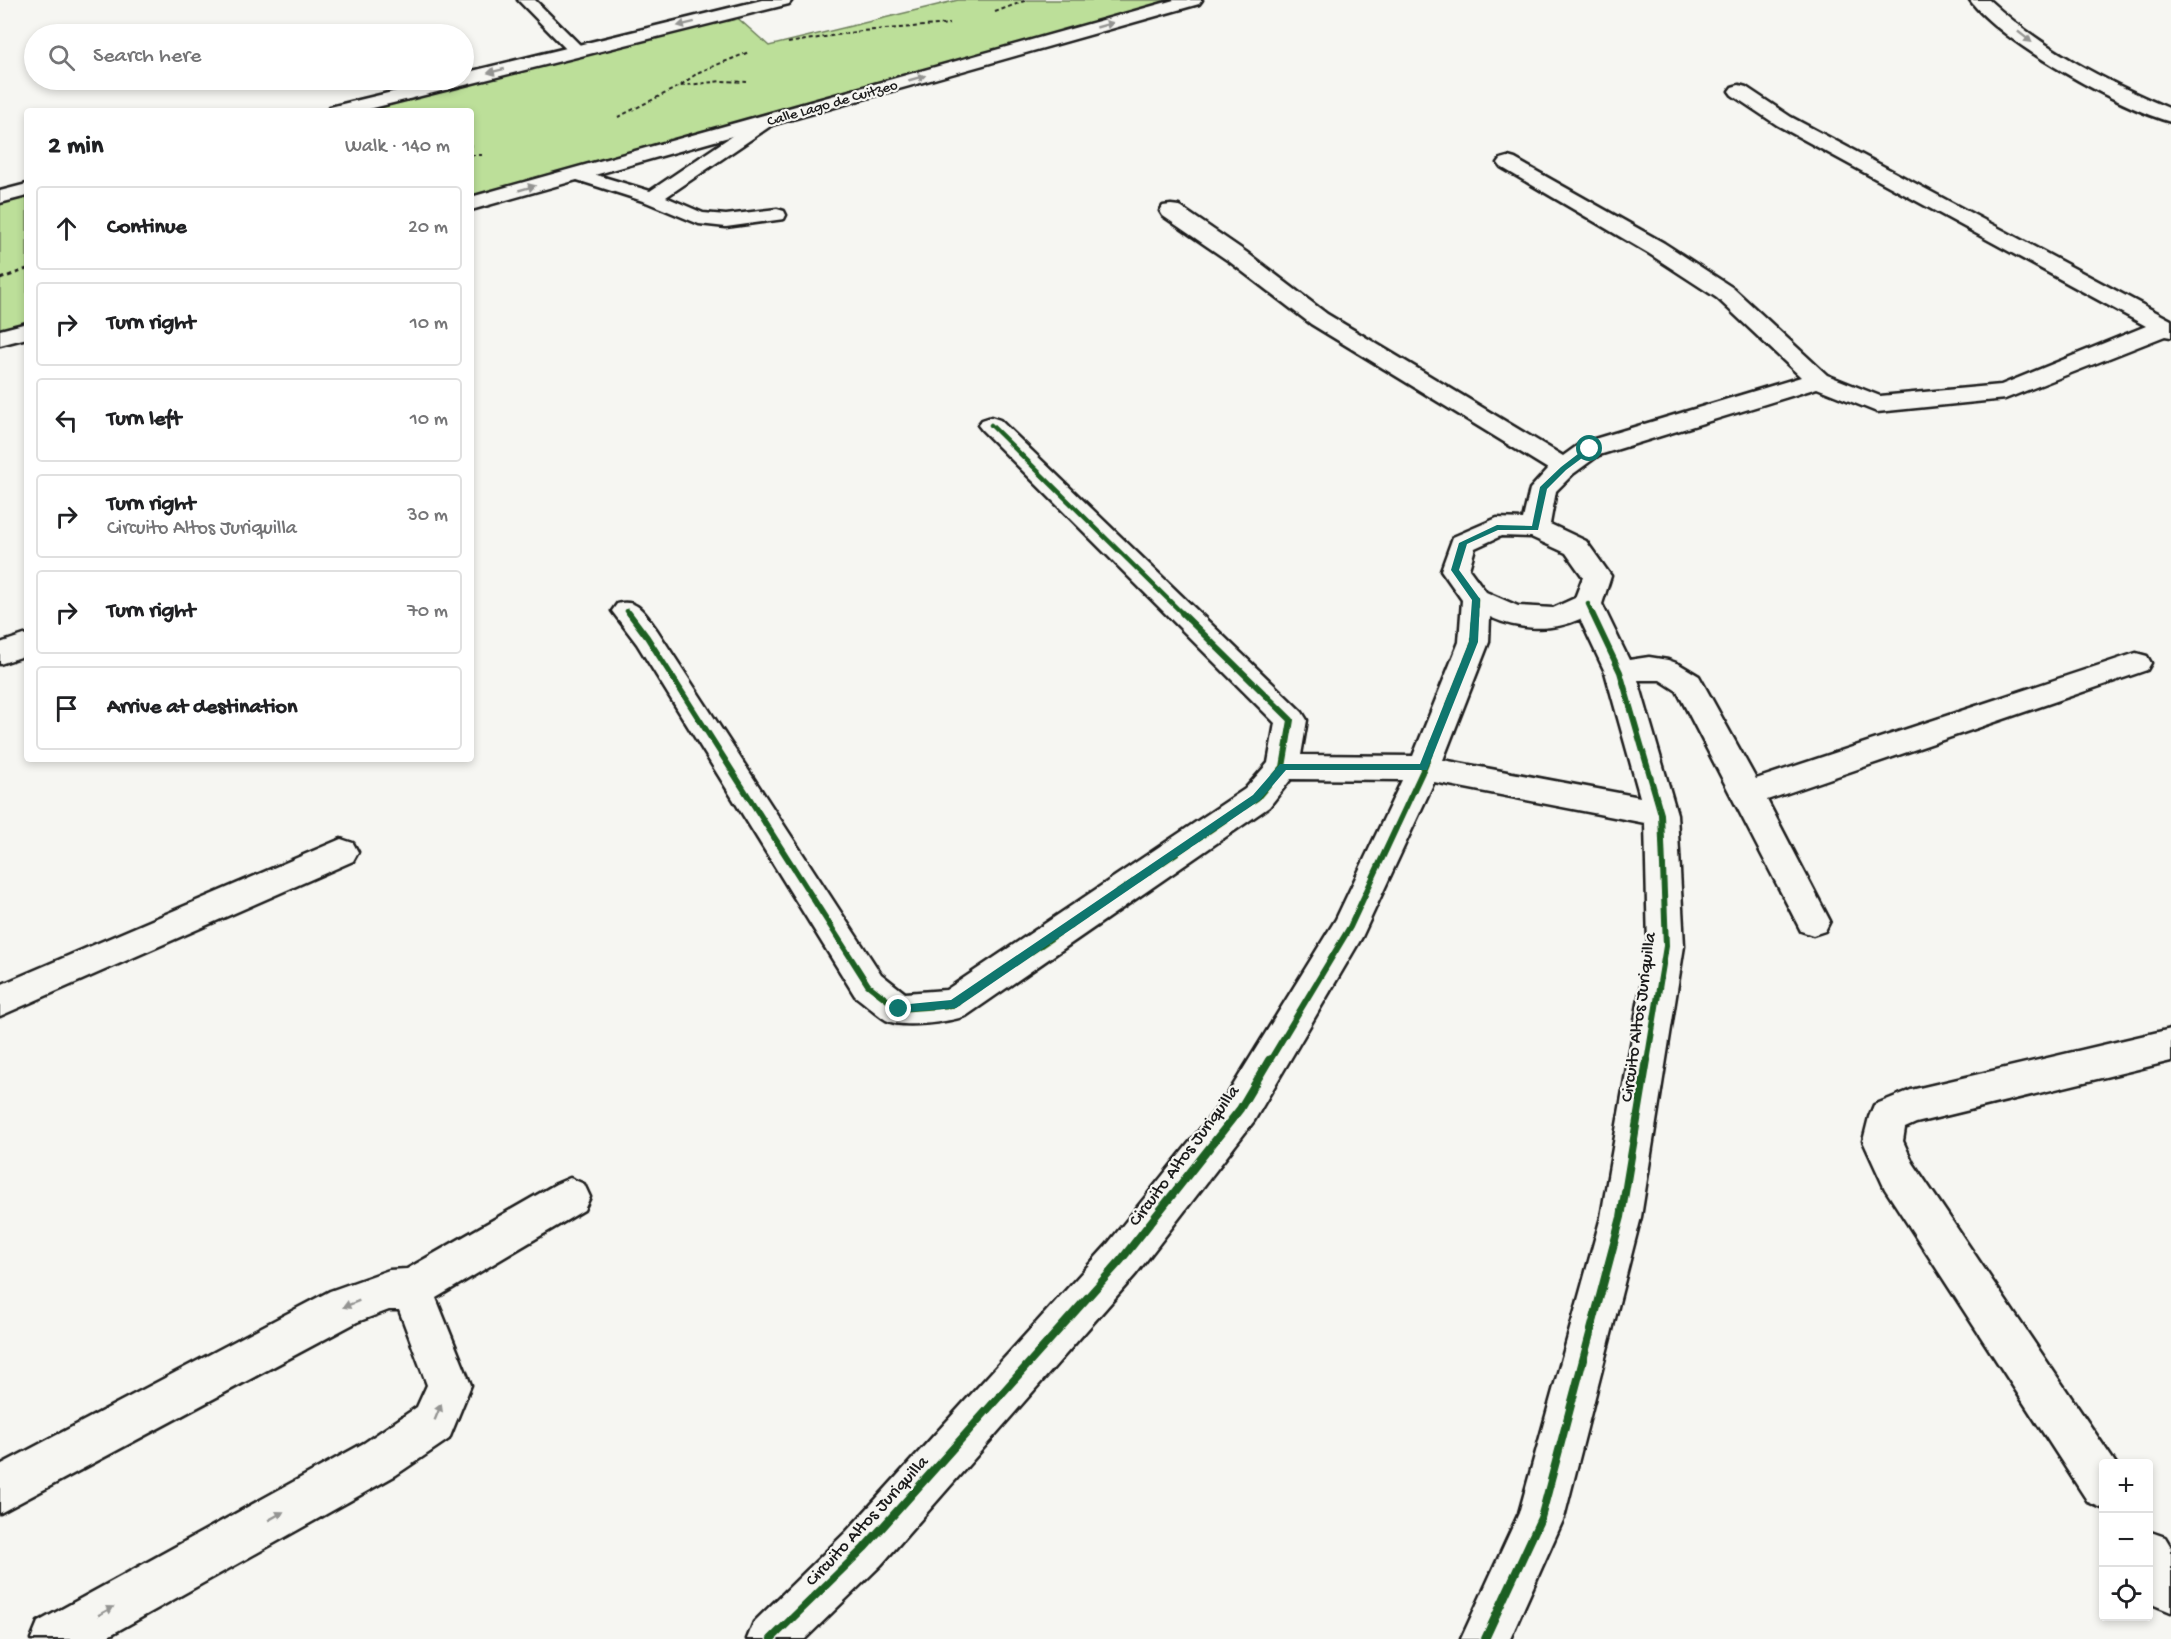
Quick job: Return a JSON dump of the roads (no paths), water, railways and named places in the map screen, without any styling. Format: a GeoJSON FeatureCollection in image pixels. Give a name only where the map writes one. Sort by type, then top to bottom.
{"type":"FeatureCollection","features":[{"type":"Feature","properties":{"kind":"street"},"geometry":{"type":"LineString","coordinates":[[474,77],[783,0]]}},
{"type":"Feature","properties":{"kind":"street","name":"Calle Lago de Cuitzeo"},"geometry":{"type":"LineString","coordinates":[[474,203],[1193,0]]}},
{"type":"Feature","properties":{"kind":"street"},"geometry":{"type":"LineString","coordinates":[[1979,0],[2045,53],[2094,81],[2171,116]]}},
{"type":"Feature","properties":{"kind":"street"},"geometry":{"type":"LineString","coordinates":[[349,108],[422,90]]}},
{"type":"Feature","properties":{"kind":"street"},"geometry":{"type":"LineString","coordinates":[[1739,91],[1784,121],[2168,328]]}},
{"type":"Feature","properties":{"kind":"street"},"geometry":{"type":"LineString","coordinates":[[1508,163],[1656,248],[1725,293],[1818,380],[1877,404],[2005,392],[2168,328]]}},
{"type":"Feature","properties":{"kind":"street"},"geometry":{"type":"LineString","coordinates":[[0,197],[24,191]]}},
{"type":"Feature","properties":{"kind":"street"},"geometry":{"type":"LineString","coordinates":[[1171,212],[1238,257],[1319,320],[1563,468]]}},
{"type":"Feature","properties":{"kind":"street"},"geometry":{"type":"LineString","coordinates":[[0,338],[24,331]]}},
{"type":"Feature","properties":{"kind":"street"},"geometry":{"type":"LineString","coordinates":[[1535,528],[1543,489],[1563,468],[1590,449],[1818,380]]}},
{"type":"Feature","properties":{"kind":"street"},"geometry":{"type":"LineString","coordinates":[[627,611],[648,637],[868,985],[899,1009],[953,1005],[1257,798],[1283,767],[1291,720],[991,425]]}},
{"type":"Feature","properties":{"kind":"street"},"geometry":{"type":"LineString","coordinates":[[1497,527],[1535,528],[1576,547],[1597,576],[1587,604],[1556,618],[1514,616],[1476,599],[1455,570],[1463,543],[1497,527]]}},
{"type":"Feature","properties":{"kind":"street","name":"Circuito Altos Juriquilla"},"geometry":{"type":"LineString","coordinates":[[771,1639],[864,1548],[1121,1260],[1240,1109],[1350,927],[1424,768],[1474,642],[1476,599]]}},
{"type":"Feature","properties":{"kind":"street","name":"Circuito Altos Juriquilla"},"geometry":{"type":"LineString","coordinates":[[1485,1639],[1541,1518],[1621,1217],[1666,946],[1661,814],[1620,672],[1587,604]]}},
{"type":"Feature","properties":{"kind":"street"},"geometry":{"type":"LineString","coordinates":[[0,654],[24,645]]}},
{"type":"Feature","properties":{"kind":"street"},"geometry":{"type":"LineString","coordinates":[[1748,794],[2136,663]]}},
{"type":"Feature","properties":{"kind":"street"},"geometry":{"type":"LineString","coordinates":[[1620,672],[1649,668],[1668,671],[1688,684],[1814,921]]}},
{"type":"Feature","properties":{"kind":"street"},"geometry":{"type":"LineString","coordinates":[[1283,767],[1424,768],[1661,814]]}},
{"type":"Feature","properties":{"kind":"street"},"geometry":{"type":"LineString","coordinates":[[0,1001],[340,852]]}},
{"type":"Feature","properties":{"kind":"street"},"geometry":{"type":"LineString","coordinates":[[2099,1480],[1899,1176],[1883,1141],[1888,1117],[1911,1107],[2171,1045]]}},
{"type":"Feature","properties":{"kind":"street"},"geometry":{"type":"LineString","coordinates":[[0,1490],[345,1306],[389,1290],[412,1289],[570,1197]]}},
{"type":"Feature","properties":{"kind":"street"},"geometry":{"type":"LineString","coordinates":[[55,1639],[380,1459],[433,1423],[449,1384],[412,1289]]}},
{"type":"Feature","properties":{"kind":"street"},"geometry":{"type":"LineString","coordinates":[[2153,1561],[2171,1588]]}},
{"type":"Feature","properties":{"kind":"lane"},"geometry":{"type":"LineString","coordinates":[[526,0],[578,51]]}},
{"type":"Feature","properties":{"kind":"lane"},"geometry":{"type":"LineString","coordinates":[[652,198],[766,121]]}},
{"type":"Feature","properties":{"kind":"lane"},"geometry":{"type":"LineString","coordinates":[[577,174],[652,198],[699,218],[726,221],[777,216]]}}]}
